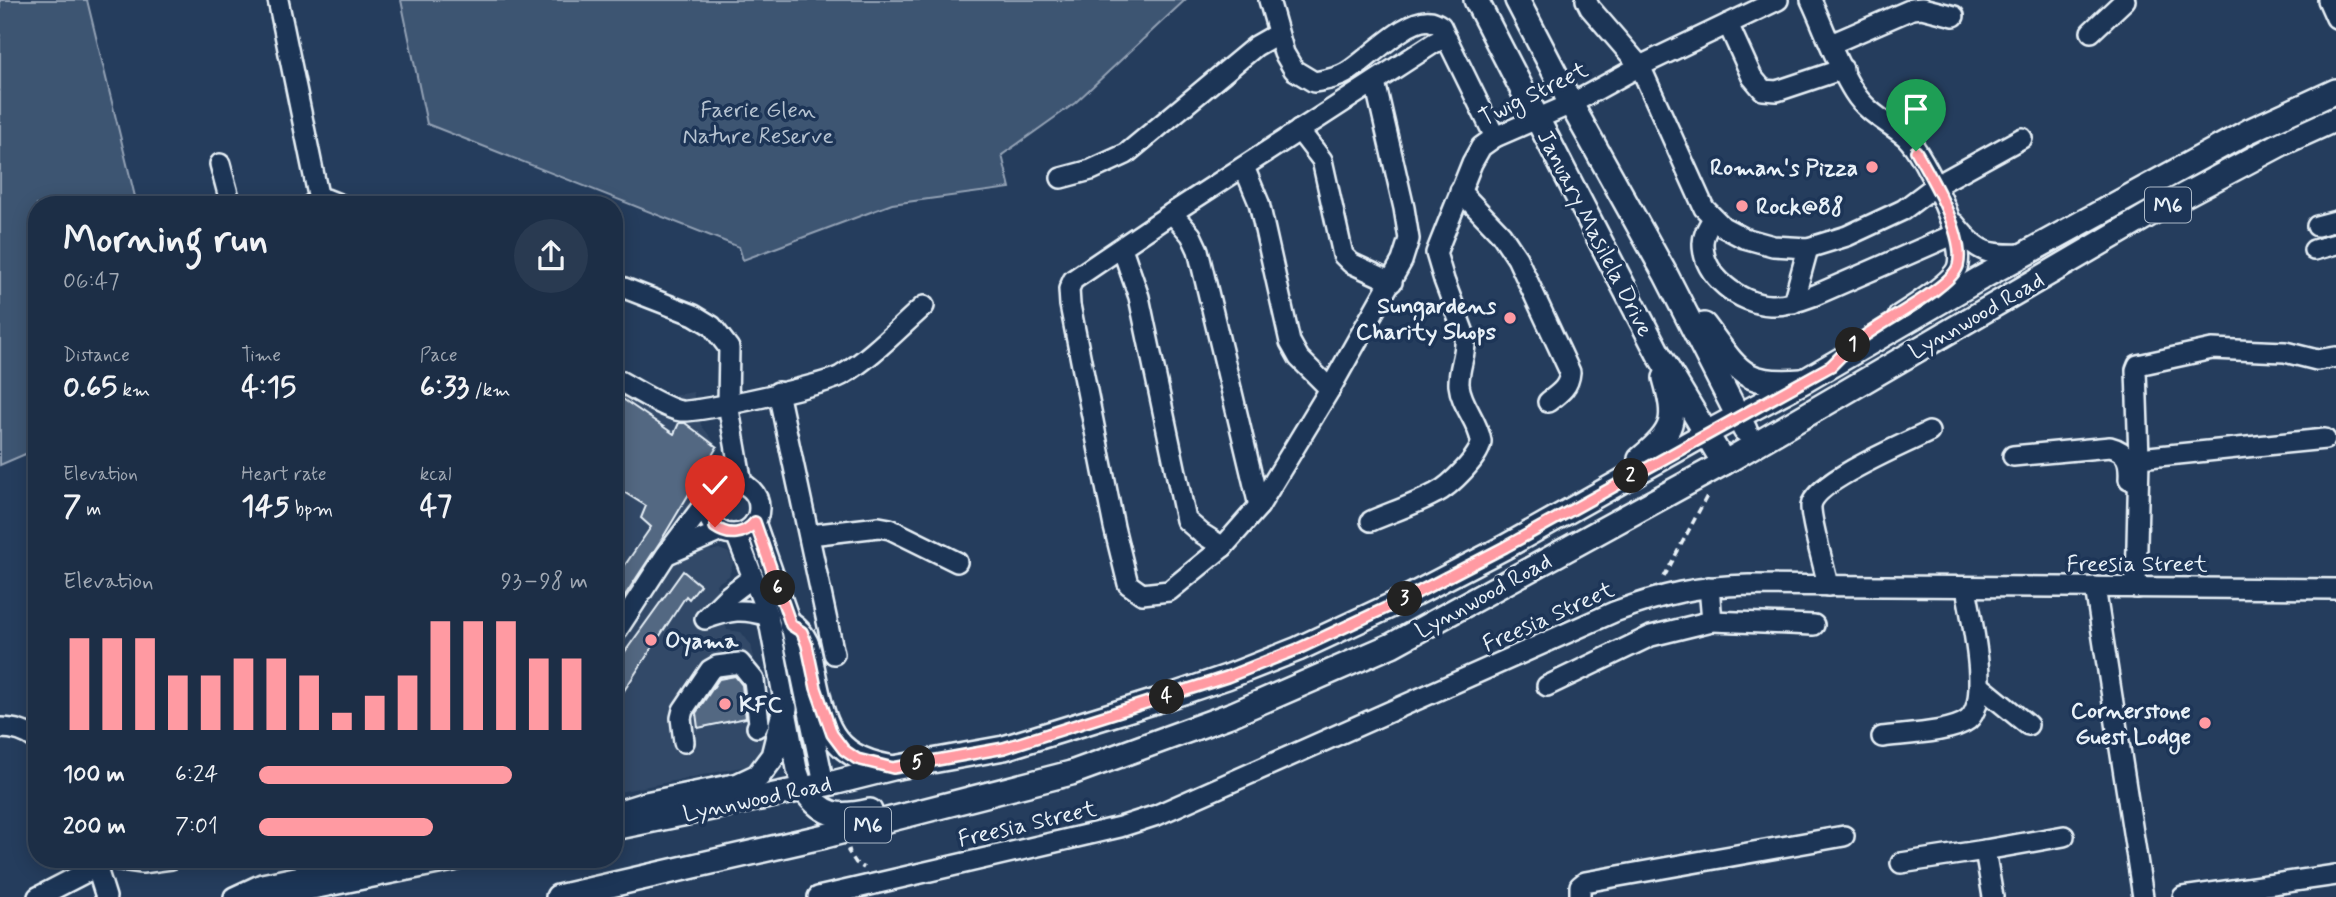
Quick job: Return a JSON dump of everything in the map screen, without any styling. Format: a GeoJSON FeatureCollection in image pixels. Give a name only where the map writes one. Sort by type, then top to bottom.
{"type":"FeatureCollection","features":[{"type":"Feature","properties":{"kind":"main road","name":"January Masilela Drive"},"geometry":{"type":"LineString","coordinates":[[1476,0],[1658,353],[1724,463]]}},
{"type":"Feature","properties":{"kind":"main road","name":"January Masilela Drive"},"geometry":{"type":"LineString","coordinates":[[1517,0],[1666,275],[1740,417],[1752,447]]}},
{"type":"Feature","properties":{"kind":"main road","name":"Lynnwood Road"},"geometry":{"type":"LineString","coordinates":[[623,826],[893,768],[1004,748],[1227,677],[1298,649],[1403,600],[1576,507],[2249,131],[2336,91]]}},
{"type":"Feature","properties":{"kind":"main road","name":"Lynnwood Road"},"geometry":{"type":"LineString","coordinates":[[558,897],[825,836],[1071,773],[1233,714],[1392,645],[1724,463],[2164,206],[2336,119]]}},
{"type":"Feature","properties":{"kind":"main road"},"geometry":{"type":"LineString","coordinates":[[1666,275],[1734,366],[1753,379],[1775,383],[1806,380]]}},
{"type":"Feature","properties":{"kind":"main road"},"geometry":{"type":"LineString","coordinates":[[1576,507],[1640,460],[1661,442],[1668,430],[1673,406],[1658,353]]}},
{"type":"Feature","properties":{"kind":"main road"},"geometry":{"type":"LineString","coordinates":[[791,625],[802,632],[807,645],[821,707],[832,734],[844,750],[857,759],[893,768]]}},
{"type":"Feature","properties":{"kind":"main road"},"geometry":{"type":"LineString","coordinates":[[623,811],[739,785],[758,776],[773,756],[785,708]]}},
{"type":"Feature","properties":{"kind":"main road"},"geometry":{"type":"LineString","coordinates":[[814,787],[828,812],[844,816],[1172,735]]}},
{"type":"Feature","properties":{"kind":"main road"},"geometry":{"type":"LineString","coordinates":[[774,846],[816,833],[823,825],[828,812]]}},
{"type":"Feature","properties":{"kind":"main road"},"geometry":{"type":"LineString","coordinates":[[262,897],[408,868]]}},
{"type":"Feature","properties":{"kind":"street"},"geometry":{"type":"LineString","coordinates":[[278,0],[314,196]]}},
{"type":"Feature","properties":{"kind":"street"},"geometry":{"type":"LineString","coordinates":[[1269,0],[1277,34],[1294,71],[1314,82],[1348,73],[1390,38],[1419,22],[1431,21],[1441,26],[1495,137]]}},
{"type":"Feature","properties":{"kind":"street"},"geometry":{"type":"LineString","coordinates":[[1586,0],[1640,66],[1699,197],[1713,218],[1744,238],[1773,246],[1808,248],[1847,236],[1915,203],[1935,186],[2022,138]]}},
{"type":"Feature","properties":{"kind":"street","name":"Twig Street"},"geometry":{"type":"LineString","coordinates":[[1371,522],[1439,492],[1474,459],[1480,447],[1479,433],[1462,400],[1459,384],[1465,337],[1437,259],[1437,246],[1479,149],[1495,137],[1538,120],[1640,66],[1778,0]]}},
{"type":"Feature","properties":{"kind":"street"},"geometry":{"type":"LineString","coordinates":[[1811,0],[1854,92],[1868,110],[1910,142],[1935,186],[1953,226],[1959,253],[1955,273],[1907,311],[1860,339],[1831,366]]}},
{"type":"Feature","properties":{"kind":"street"},"geometry":{"type":"LineString","coordinates":[[2091,32],[2125,0]]}},
{"type":"Feature","properties":{"kind":"street"},"geometry":{"type":"LineString","coordinates":[[2328,0],[2336,18]]}},
{"type":"Feature","properties":{"kind":"street"},"geometry":{"type":"LineString","coordinates":[[1832,44],[1912,9],[1922,8],[1954,16]]}},
{"type":"Feature","properties":{"kind":"street"},"geometry":{"type":"LineString","coordinates":[[1728,24],[1752,77],[1763,90],[1777,91],[1843,69]]}},
{"type":"Feature","properties":{"kind":"street"},"geometry":{"type":"LineString","coordinates":[[1061,178],[1091,170],[1126,154],[1256,46],[1277,34]]}},
{"type":"Feature","properties":{"kind":"street"},"geometry":{"type":"LineString","coordinates":[[1375,82],[1405,208],[1409,239],[1392,282],[1259,506],[1223,547],[1169,591],[1142,594],[1128,584],[1114,527],[1070,306],[1069,289],[1073,280],[1299,130],[1446,37]]}},
{"type":"Feature","properties":{"kind":"street"},"geometry":{"type":"LineString","coordinates":[[1299,130],[1322,160],[1343,255],[1350,263],[1392,282]]}},
{"type":"Feature","properties":{"kind":"street"},"geometry":{"type":"LineString","coordinates":[[220,164],[229,196]]}},
{"type":"Feature","properties":{"kind":"street"},"geometry":{"type":"LineString","coordinates":[[1244,167],[1259,204],[1290,342],[1299,358],[1330,389]]}},
{"type":"Feature","properties":{"kind":"street"},"geometry":{"type":"LineString","coordinates":[[1461,191],[1501,234],[1517,258],[1570,372],[1570,382],[1548,402]]}},
{"type":"Feature","properties":{"kind":"street"},"geometry":{"type":"LineString","coordinates":[[1172,213],[1191,235],[1198,250],[1259,506]]}},
{"type":"Feature","properties":{"kind":"street"},"geometry":{"type":"LineString","coordinates":[[1713,218],[1703,238],[1703,246],[1707,262],[1714,274],[1746,300],[1770,305],[1793,303],[1813,296],[1953,226]]}},
{"type":"Feature","properties":{"kind":"street"},"geometry":{"type":"LineString","coordinates":[[1953,226],[1982,251],[1995,255],[2026,254]]}},
{"type":"Feature","properties":{"kind":"street"},"geometry":{"type":"LineString","coordinates":[[2314,250],[2336,244]]}},
{"type":"Feature","properties":{"kind":"street"},"geometry":{"type":"LineString","coordinates":[[1122,248],[1139,298],[1186,520],[1223,547]]}},
{"type":"Feature","properties":{"kind":"street"},"geometry":{"type":"LineString","coordinates":[[1793,303],[1808,248]]}},
{"type":"Feature","properties":{"kind":"street"},"geometry":{"type":"LineString","coordinates":[[623,287],[694,315],[712,326],[729,348],[728,404],[742,484]]}},
{"type":"Feature","properties":{"kind":"street"},"geometry":{"type":"LineString","coordinates":[[623,383],[678,411],[694,412],[835,379],[924,306]]}},
{"type":"Feature","properties":{"kind":"street"},"geometry":{"type":"LineString","coordinates":[[2132,588],[2138,458],[2136,370],[2140,364],[2212,349],[2285,352],[2317,360],[2336,357]]}},
{"type":"Feature","properties":{"kind":"street"},"geometry":{"type":"LineString","coordinates":[[778,392],[834,654]]}},
{"type":"Feature","properties":{"kind":"street"},"geometry":{"type":"LineString","coordinates":[[1828,586],[1812,513],[1813,500],[1831,482],[1929,432]]}},
{"type":"Feature","properties":{"kind":"street"},"geometry":{"type":"LineString","coordinates":[[732,435],[708,501],[708,515],[715,527],[728,532],[753,577],[768,616],[797,769],[814,787]]}},
{"type":"Feature","properties":{"kind":"street"},"geometry":{"type":"LineString","coordinates":[[2138,458],[2325,439]]}},
{"type":"Feature","properties":{"kind":"street"},"geometry":{"type":"LineString","coordinates":[[2014,456],[2109,447],[2126,456],[2130,468],[2132,588]]}},
{"type":"Feature","properties":{"kind":"street"},"geometry":{"type":"LineString","coordinates":[[623,621],[666,555],[713,492],[733,482],[742,484],[756,495],[759,513],[755,522],[744,532],[728,532],[666,555]]}},
{"type":"Feature","properties":{"kind":"street"},"geometry":{"type":"LineString","coordinates":[[755,522],[791,625],[814,787]]}},
{"type":"Feature","properties":{"kind":"street"},"geometry":{"type":"LineString","coordinates":[[810,536],[879,527],[900,533],[957,562]]}},
{"type":"Feature","properties":{"kind":"street"},"geometry":{"type":"LineString","coordinates":[[753,577],[705,619],[729,610],[752,611],[768,616]]}},
{"type":"Feature","properties":{"kind":"street"},"geometry":{"type":"LineString","coordinates":[[1709,587],[1712,621]]}},
{"type":"Feature","properties":{"kind":"street","name":"Freesia Street"},"geometry":{"type":"LineString","coordinates":[[818,897],[1120,827],[1157,815],[1602,618],[1653,598],[1709,587],[2336,589]]}},
{"type":"Feature","properties":{"kind":"street"},"geometry":{"type":"LineString","coordinates":[[1882,737],[1950,727],[1968,719],[1977,706],[1980,686],[1966,587]]}},
{"type":"Feature","properties":{"kind":"street"},"geometry":{"type":"LineString","coordinates":[[2095,587],[2143,897]]}},
{"type":"Feature","properties":{"kind":"street"},"geometry":{"type":"LineString","coordinates":[[1547,686],[1651,636],[1712,621],[1814,625]]}},
{"type":"Feature","properties":{"kind":"street"},"geometry":{"type":"LineString","coordinates":[[684,742],[681,718],[683,710],[710,670],[718,666],[740,663],[754,680],[759,723],[757,727]]}},
{"type":"Feature","properties":{"kind":"street"},"geometry":{"type":"LineString","coordinates":[[1980,686],[2028,725]]}},
{"type":"Feature","properties":{"kind":"street"},"geometry":{"type":"LineString","coordinates":[[5,728],[28,734]]}},
{"type":"Feature","properties":{"kind":"street"},"geometry":{"type":"LineString","coordinates":[[1580,897],[1580,887],[1585,882],[1844,836]]}},
{"type":"Feature","properties":{"kind":"street"},"geometry":{"type":"LineString","coordinates":[[1901,863],[2064,836]]}},
{"type":"Feature","properties":{"kind":"street"},"geometry":{"type":"LineString","coordinates":[[1985,850],[1993,897]]}},
{"type":"Feature","properties":{"kind":"street"},"geometry":{"type":"LineString","coordinates":[[37,897],[90,868]]}},
{"type":"Feature","properties":{"kind":"street"},"geometry":{"type":"LineString","coordinates":[[102,868],[106,897]]}},
{"type":"Feature","properties":{"kind":"street"},"geometry":{"type":"LineString","coordinates":[[234,897],[262,884],[338,868]]}},
{"type":"Feature","properties":{"kind":"street"},"geometry":{"type":"LineString","coordinates":[[2183,897],[2336,875]]}},
{"type":"Feature","properties":{"kind":"path"},"geometry":{"type":"LineString","coordinates":[[1653,598],[1724,463]]}},
{"type":"Feature","properties":{"kind":"shaded area"},"geometry":{"type":"Polygon","coordinates":[[[623,377],[639,387],[672,396],[693,392],[701,425],[715,443],[714,463],[693,498],[711,551],[719,549],[729,553],[733,563],[729,576],[716,584],[727,630],[741,632],[751,645],[756,667],[764,747],[751,765],[623,791],[623,377]]]}},
{"type":"Feature","properties":{"kind":"green space"},"geometry":{"type":"Polygon","coordinates":[[[0,0],[87,0],[135,196],[28,196],[28,453],[0,465],[0,0]]]}},
{"type":"Feature","properties":{"kind":"green space","name":"Faerie Glen Nature Reserve"},"geometry":{"type":"Polygon","coordinates":[[[401,0],[1185,0],[1075,103],[1002,155],[1010,188],[892,204],[743,260],[739,247],[623,201],[623,196],[610,196],[427,124],[401,0]]]}},
{"type":"Feature","properties":{"kind":"building"},"geometry":{"type":"Polygon","coordinates":[[[623,399],[674,434],[679,423],[685,423],[717,447],[623,598],[623,568],[651,527],[641,518],[646,506],[623,492],[623,399]]]}},
{"type":"Feature","properties":{"kind":"building"},"geometry":{"type":"Polygon","coordinates":[[[683,571],[700,585],[689,599],[686,596],[623,692],[623,654],[683,571]]]}},
{"type":"Feature","properties":{"kind":"building"},"geometry":{"type":"Polygon","coordinates":[[[735,676],[742,685],[746,718],[698,728],[696,713],[719,679],[735,676]]]}},
{"type":"Feature","properties":{"kind":"place","name":"Roman's Pizza"},"geometry":{"type":"Point","coordinates":[1872,167]}},
{"type":"Feature","properties":{"kind":"place","name":"Rock@88"},"geometry":{"type":"Point","coordinates":[1742,206]}},
{"type":"Feature","properties":{"kind":"place","name":"Sungardens Charity Shops"},"geometry":{"type":"Point","coordinates":[1510,318]}},
{"type":"Feature","properties":{"kind":"place","name":"Oyama"},"geometry":{"type":"Point","coordinates":[651,640]}},
{"type":"Feature","properties":{"kind":"place","name":"KFC"},"geometry":{"type":"Point","coordinates":[725,704]}},
{"type":"Feature","properties":{"kind":"place","name":"Cornerstone Guest Lodge"},"geometry":{"type":"Point","coordinates":[2205,723]}},
{"type":"Feature","properties":{"kind":"route"},"geometry":{"type":"LineString","coordinates":[[715,527],[728,534],[736,534],[744,532],[755,522],[791,625],[802,632],[807,645],[824,717],[844,750],[857,759],[893,768],[1004,748],[1156,701],[1298,649],[1403,600],[1505,547],[1831,366],[1860,339],[1907,311],[1955,273],[1959,253],[1951,218],[1916,151]]}}]}
